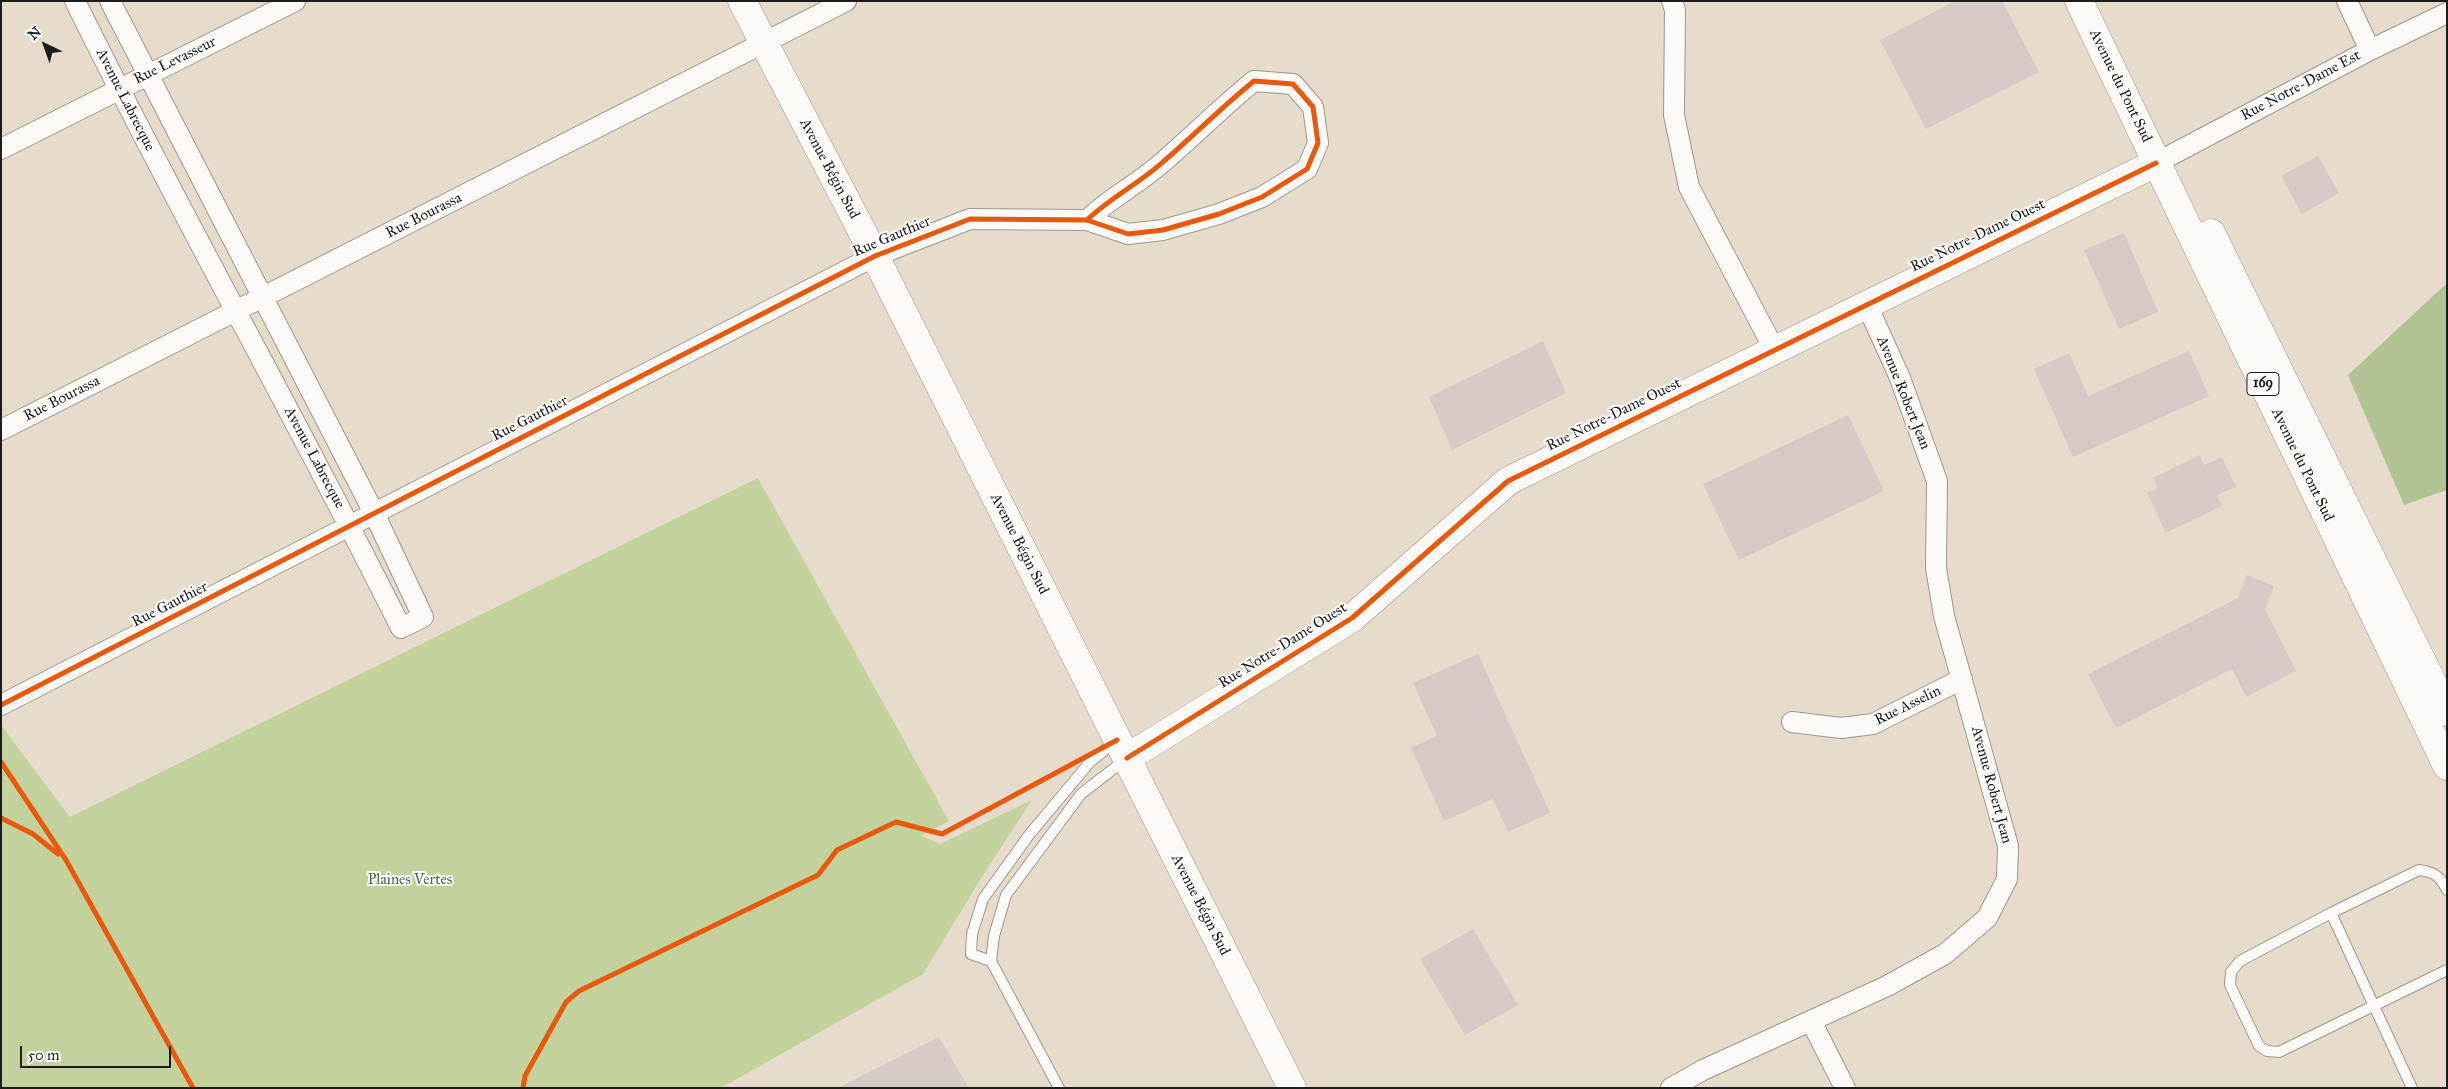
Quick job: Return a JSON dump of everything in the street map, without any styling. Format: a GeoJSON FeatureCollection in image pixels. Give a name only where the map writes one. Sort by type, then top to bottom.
{"type":"FeatureCollection","features":[{"type":"Feature","properties":{"kind":"street","name":"Avenue Labrecque"},"geometry":{"type":"LineString","coordinates":[[75,1],[118,89],[234,311],[350,526],[401,628],[422,617],[374,513],[110,1]]}},
{"type":"Feature","properties":{"kind":"street","name":"Rue Levasseur"},"geometry":{"type":"LineString","coordinates":[[1,149],[295,1]]}},
{"type":"Feature","properties":{"kind":"street","name":"Avenue Bégin Sud"},"geometry":{"type":"LineString","coordinates":[[742,1],[875,256],[1292,1088]]}},
{"type":"Feature","properties":{"kind":"street","name":"Rue Bourassa"},"geometry":{"type":"LineString","coordinates":[[1,430],[846,1]]}},
{"type":"Feature","properties":{"kind":"street"},"geometry":{"type":"LineString","coordinates":[[1672,1],[1675,10],[1674,115],[1689,187],[1774,349]]}},
{"type":"Feature","properties":{"kind":"street","name":"Avenue du Pont Sud"},"geometry":{"type":"LineString","coordinates":[[2079,1],[2165,159],[2447,712]]}},
{"type":"Feature","properties":{"kind":"street","name":"Avenue du Pont Sud"},"geometry":{"type":"LineString","coordinates":[[2100,1],[2165,159],[2447,766]]}},
{"type":"Feature","properties":{"kind":"street"},"geometry":{"type":"LineString","coordinates":[[2347,1],[2370,50]]}},
{"type":"Feature","properties":{"kind":"street","name":"Rue Notre-Dame Est"},"geometry":{"type":"LineString","coordinates":[[2165,159],[2370,50],[2447,13]]}},
{"type":"Feature","properties":{"kind":"street","name":"Rue Gauthier"},"geometry":{"type":"LineString","coordinates":[[1,705],[875,256],[970,219],[1087,220],[1128,234],[1163,230],[1219,214],[1262,197],[1307,168],[1318,143],[1313,107],[1293,84],[1254,81],[1204,123],[1163,162],[1102,206],[1087,220]]}},
{"type":"Feature","properties":{"kind":"street","name":"Rue Notre-Dame Ouest"},"geometry":{"type":"LineString","coordinates":[[1122,749],[1352,618],[1508,482],[1774,349],[2165,159]]}},
{"type":"Feature","properties":{"kind":"street","name":"Avenue Robert Jean"},"geometry":{"type":"LineString","coordinates":[[1671,1088],[1703,1070],[1887,986],[1945,954],[1988,918],[2007,879],[2008,846],[1944,616],[1936,568],[1936,481],[1900,378],[1866,305]]}},
{"type":"Feature","properties":{"kind":"street","name":"Rue Asselin"},"geometry":{"type":"LineString","coordinates":[[1792,722],[1841,728],[1873,724],[1962,679]]}},
{"type":"Feature","properties":{"kind":"street"},"geometry":{"type":"LineString","coordinates":[[1811,1021],[1845,1088]]}},
{"type":"Feature","properties":{"kind":"lane"},"geometry":{"type":"LineString","coordinates":[[991,961],[971,954],[972,934],[983,899],[1029,835],[1090,762],[1122,749]]}},
{"type":"Feature","properties":{"kind":"lane"},"geometry":{"type":"LineString","coordinates":[[1059,1088],[991,961],[994,936],[1006,895],[1081,794],[1122,749]]}},
{"type":"Feature","properties":{"kind":"lane"},"geometry":{"type":"LineString","coordinates":[[2447,890],[2442,879],[2432,871],[2419,870],[2331,913],[2240,961],[2231,972],[2230,985],[2259,1046],[2267,1051],[2279,1052],[2447,970]]}},
{"type":"Feature","properties":{"kind":"lane"},"geometry":{"type":"LineString","coordinates":[[2331,913],[2412,1088]]}},
{"type":"Feature","properties":{"kind":"green space"},"geometry":{"type":"Polygon","coordinates":[[[2447,283],[2447,490],[2404,505],[2348,375],[2447,283]]]}},
{"type":"Feature","properties":{"kind":"green space","name":"Plaines Vertes"},"geometry":{"type":"Polygon","coordinates":[[[758,478],[949,821],[921,836],[940,844],[1032,800],[980,880],[923,974],[721,1088],[1,1088],[1,725],[70,817],[758,478]]]}},
{"type":"Feature","properties":{"kind":"building"},"geometry":{"type":"Polygon","coordinates":[[[1955,1],[2002,1],[2039,72],[1926,129],[1880,40],[1955,1]]]}},
{"type":"Feature","properties":{"kind":"building"},"geometry":{"type":"Polygon","coordinates":[[[2318,156],[2339,193],[2302,214],[2281,176],[2318,156]]]}},
{"type":"Feature","properties":{"kind":"building"},"geometry":{"type":"Polygon","coordinates":[[[2124,233],[2158,312],[2119,329],[2084,250],[2124,233]]]}},
{"type":"Feature","properties":{"kind":"building"},"geometry":{"type":"Polygon","coordinates":[[[1543,341],[1566,393],[1452,450],[1429,397],[1543,341]]]}},
{"type":"Feature","properties":{"kind":"building"},"geometry":{"type":"Polygon","coordinates":[[[2189,351],[2209,396],[2073,457],[2034,369],[2069,353],[2088,396],[2189,351]]]}},
{"type":"Feature","properties":{"kind":"building"},"geometry":{"type":"Polygon","coordinates":[[[1848,415],[1884,491],[1739,560],[1703,484],[1848,415]]]}},
{"type":"Feature","properties":{"kind":"building"},"geometry":{"type":"Polygon","coordinates":[[[2200,455],[2204,465],[2222,457],[2236,487],[2217,495],[2222,506],[2166,533],[2147,493],[2158,488],[2153,478],[2200,455]]]}},
{"type":"Feature","properties":{"kind":"building"},"geometry":{"type":"Polygon","coordinates":[[[2247,575],[2274,586],[2265,609],[2296,671],[2246,697],[2232,669],[2116,728],[2088,674],[2238,598],[2247,575]]]}},
{"type":"Feature","properties":{"kind":"building"},"geometry":{"type":"Polygon","coordinates":[[[1478,654],[1550,813],[1508,832],[1493,799],[1444,821],[1411,748],[1437,736],[1413,683],[1478,654]]]}},
{"type":"Feature","properties":{"kind":"building"},"geometry":{"type":"Polygon","coordinates":[[[1473,929],[1518,1005],[1465,1035],[1420,959],[1473,929]]]}},
{"type":"Feature","properties":{"kind":"building"},"geometry":{"type":"Polygon","coordinates":[[[939,1037],[969,1088],[838,1088],[871,1071],[939,1037]]]}},
{"type":"Feature","properties":{"kind":"cycle path"},"geometry":{"type":"LineString","coordinates":[[1,705],[875,256],[970,219],[1087,220],[1128,234],[1163,230],[1219,214],[1262,197],[1307,169],[1318,143],[1313,107],[1293,84],[1254,81],[1155,169],[1087,220]]}},
{"type":"Feature","properties":{"kind":"cycle path"},"geometry":{"type":"LineString","coordinates":[[1127,758],[1352,618],[1508,481],[2156,163]]}},
{"type":"Feature","properties":{"kind":"cycle path"},"geometry":{"type":"LineString","coordinates":[[523,1088],[525,1076],[566,1002],[579,991],[818,875],[837,850],[896,822],[942,834],[1117,740]]}},
{"type":"Feature","properties":{"kind":"cycle path"},"geometry":{"type":"LineString","coordinates":[[1,762],[66,860],[193,1088]]}},
{"type":"Feature","properties":{"kind":"cycle path"},"geometry":{"type":"LineString","coordinates":[[1,818],[33,834],[58,854]]}}]}
